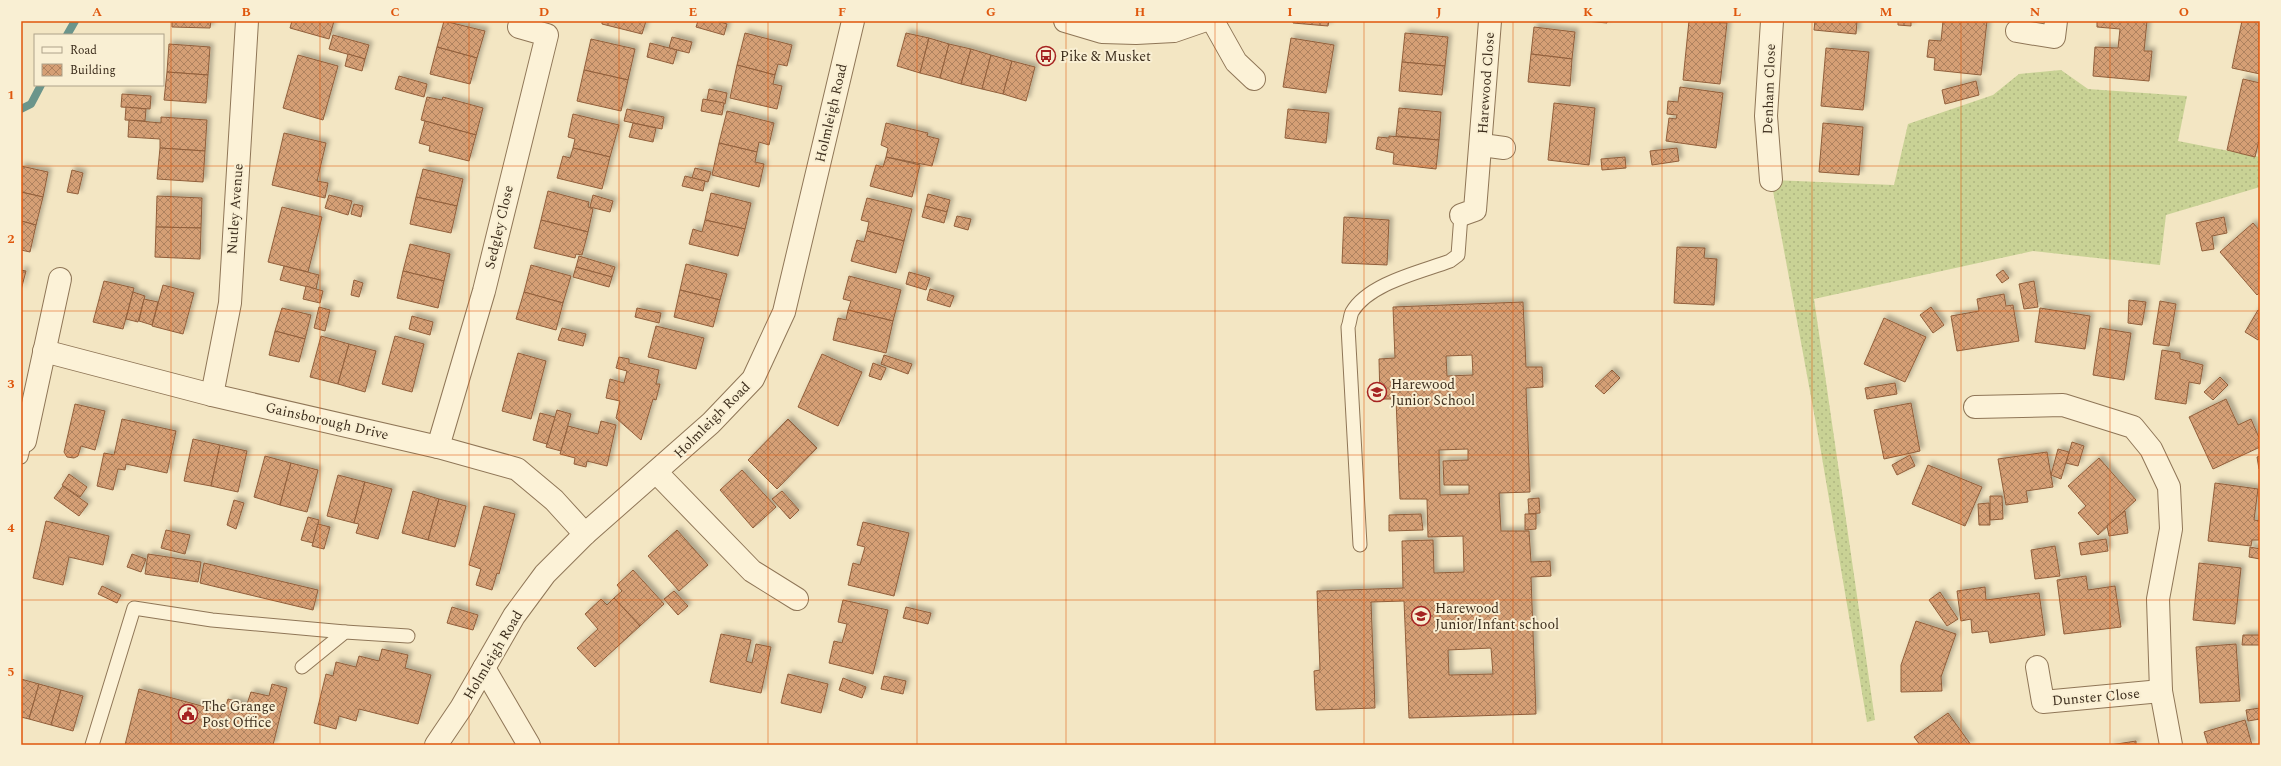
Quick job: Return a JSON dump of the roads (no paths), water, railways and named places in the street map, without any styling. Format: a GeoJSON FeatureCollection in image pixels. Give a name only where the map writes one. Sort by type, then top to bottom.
{"type":"FeatureCollection","features":[{"type":"Feature","properties":{"kind":"street","name":"Nutley Avenue"},"geometry":{"type":"LineString","coordinates":[[212,395],[230,303],[247,21]]}},
{"type":"Feature","properties":{"kind":"street","name":"Holmleigh Road"},"geometry":{"type":"LineString","coordinates":[[436,745],[484,668],[514,616],[544,574],[585,534],[712,424],[753,379],[784,312],[853,21]]}},
{"type":"Feature","properties":{"kind":"street"},"geometry":{"type":"LineString","coordinates":[[1065,21],[1102,32],[1136,33],[1174,31],[1203,21]]}},
{"type":"Feature","properties":{"kind":"street"},"geometry":{"type":"LineString","coordinates":[[1213,21],[1236,62],[1254,79]]}},
{"type":"Feature","properties":{"kind":"street","name":"Harewood Close"},"geometry":{"type":"LineString","coordinates":[[1461,215],[1475,210],[1482,145],[1490,21]]}},
{"type":"Feature","properties":{"kind":"street","name":"Denham Close"},"geometry":{"type":"LineString","coordinates":[[1770,180],[1766,116],[1772,21]]}},
{"type":"Feature","properties":{"kind":"street"},"geometry":{"type":"LineString","coordinates":[[2017,32],[2054,37],[2056,21]]}},
{"type":"Feature","properties":{"kind":"street","name":"Sedgley Close"},"geometry":{"type":"LineString","coordinates":[[438,446],[484,291],[547,35],[520,27]]}},
{"type":"Feature","properties":{"kind":"street","name":"Harewood Close"},"geometry":{"type":"LineString","coordinates":[[1482,145],[1504,148]]}},
{"type":"Feature","properties":{"kind":"street"},"geometry":{"type":"LineString","coordinates":[[23,449],[60,279]]}},
{"type":"Feature","properties":{"kind":"street","name":"Gainsborough Drive"},"geometry":{"type":"LineString","coordinates":[[44,352],[212,395],[438,446],[517,469],[554,500],[585,534]]}},
{"type":"Feature","properties":{"kind":"street","name":"Dunster Close"},"geometry":{"type":"LineString","coordinates":[[1976,407],[2063,405],[2133,427],[2151,449],[2169,487],[2171,529],[2158,599],[2161,691],[2171,745]]}},
{"type":"Feature","properties":{"kind":"street"},"geometry":{"type":"LineString","coordinates":[[657,473],[752,571],[797,599]]}},
{"type":"Feature","properties":{"kind":"street","name":"Dunster Close"},"geometry":{"type":"LineString","coordinates":[[2037,667],[2043,702],[2161,691]]}},
{"type":"Feature","properties":{"kind":"street"},"geometry":{"type":"LineString","coordinates":[[484,668],[529,745]]}},
{"type":"Feature","properties":{"kind":"lane"},"geometry":{"type":"LineString","coordinates":[[1360,545],[1348,327],[1352,313],[1364,299],[1381,286],[1450,261],[1458,254],[1461,215]]}},
{"type":"Feature","properties":{"kind":"lane"},"geometry":{"type":"LineString","coordinates":[[92,745],[134,608],[212,620],[408,636]]}},
{"type":"Feature","properties":{"kind":"lane"},"geometry":{"type":"LineString","coordinates":[[302,667],[345,632]]}},
{"type":"Feature","properties":{"kind":"waterway"},"geometry":{"type":"LineString","coordinates":[[68,34],[75,21]]}},
{"type":"Feature","properties":{"kind":"waterway"},"geometry":{"type":"LineString","coordinates":[[21,109],[31,104],[40,86]]}},
{"type":"Feature","properties":{"kind":"place","name":"Pike & Musket"},"geometry":{"type":"Point","coordinates":[1046,56]}},
{"type":"Feature","properties":{"kind":"place","name":"Harewood Junior School"},"geometry":{"type":"Point","coordinates":[1377,392]}},
{"type":"Feature","properties":{"kind":"place","name":"Harewood Junior/Infant school"},"geometry":{"type":"Point","coordinates":[1421,616]}},
{"type":"Feature","properties":{"kind":"place","name":"The Grange Post Office"},"geometry":{"type":"Point","coordinates":[188,714]}}]}
